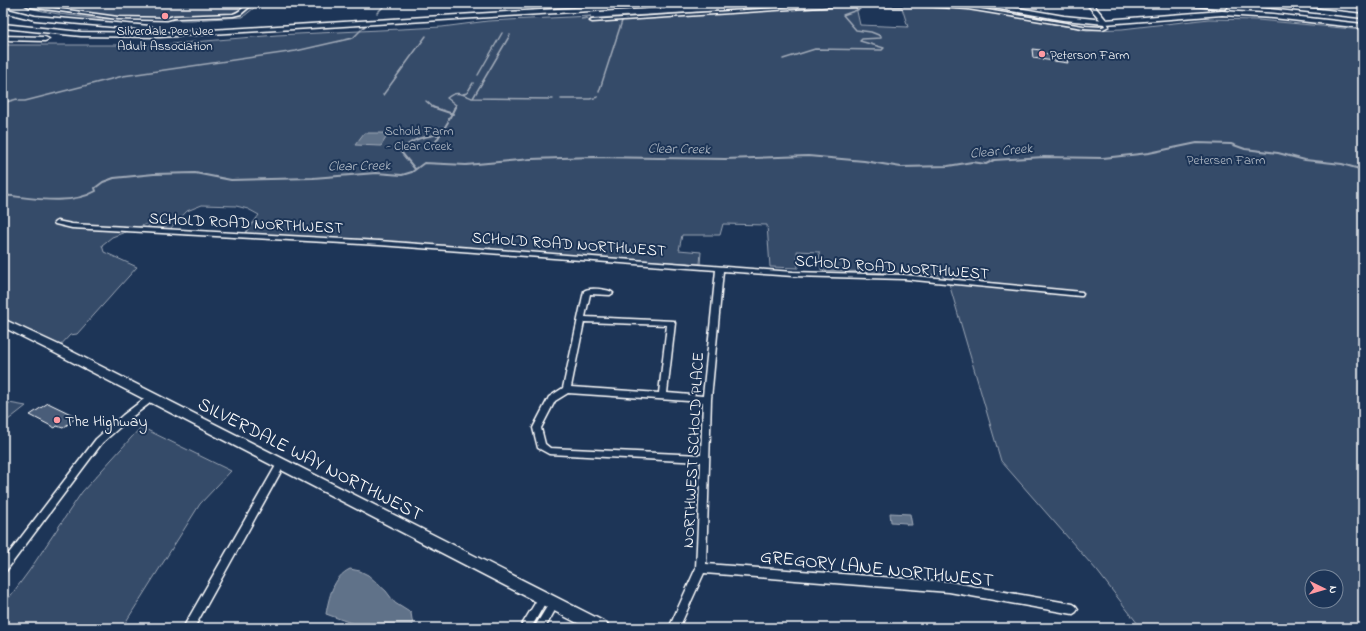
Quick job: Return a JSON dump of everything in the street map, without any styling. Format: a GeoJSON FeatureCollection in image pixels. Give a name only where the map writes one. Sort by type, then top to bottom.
{"type":"FeatureCollection","features":[{"type":"Feature","properties":{"kind":"highway"},"geometry":{"type":"LineString","coordinates":[[3,18],[77,28],[123,29],[577,3]]}},
{"type":"Feature","properties":{"kind":"highway"},"geometry":{"type":"LineString","coordinates":[[3,26],[73,34],[144,35],[276,29],[690,3]]}},
{"type":"Feature","properties":{"kind":"highway"},"geometry":{"type":"LineString","coordinates":[[977,3],[1064,18],[1105,22],[1222,13],[1363,24]]}},
{"type":"Feature","properties":{"kind":"highway"},"geometry":{"type":"LineString","coordinates":[[1187,3],[1363,24]]}},
{"type":"Feature","properties":{"kind":"highway"},"geometry":{"type":"LineString","coordinates":[[1248,3],[1363,15]]}},
{"type":"Feature","properties":{"kind":"highway"},"geometry":{"type":"LineString","coordinates":[[1283,3],[1363,15]]}},
{"type":"Feature","properties":{"kind":"highway"},"geometry":{"type":"LineString","coordinates":[[14,4],[29,14],[70,20]]}},
{"type":"Feature","properties":{"kind":"highway"},"geometry":{"type":"LineString","coordinates":[[3,10],[35,18],[160,28]]}},
{"type":"Feature","properties":{"kind":"highway"},"geometry":{"type":"LineString","coordinates":[[3,38],[123,38],[144,35]]}},
{"type":"Feature","properties":{"kind":"main road"},"geometry":{"type":"LineString","coordinates":[[1089,3],[1105,22]]}},
{"type":"Feature","properties":{"kind":"main road","name":"SILVERDALE WAY NORTHWEST"},"geometry":{"type":"LineString","coordinates":[[3,323],[602,628]]}},
{"type":"Feature","properties":{"kind":"street"},"geometry":{"type":"LineString","coordinates":[[28,3],[27,4],[30,6],[118,18],[167,20],[174,17],[233,15],[240,13],[252,3]]}},
{"type":"Feature","properties":{"kind":"street"},"geometry":{"type":"LineString","coordinates":[[592,21],[829,6],[905,4],[963,7],[1083,27],[1103,28],[1107,26],[1105,22]]}},
{"type":"Feature","properties":{"kind":"street","name":"SCHOLD ROAD NORTHWEST"},"geometry":{"type":"LineString","coordinates":[[57,223],[72,226],[379,244],[816,275],[904,277],[1080,294]]}},
{"type":"Feature","properties":{"kind":"street","name":"NORTHWEST SCHOLD PLACE"},"geometry":{"type":"LineString","coordinates":[[674,628],[701,568],[707,399],[720,268]]}},
{"type":"Feature","properties":{"kind":"street"},"geometry":{"type":"LineString","coordinates":[[567,390],[583,319],[587,291],[610,293]]}},
{"type":"Feature","properties":{"kind":"street"},"geometry":{"type":"LineString","coordinates":[[583,319],[671,323],[663,396]]}},
{"type":"Feature","properties":{"kind":"street"},"geometry":{"type":"LineString","coordinates":[[705,459],[548,451],[542,446],[537,428],[552,399],[567,390],[707,399]]}},
{"type":"Feature","properties":{"kind":"street"},"geometry":{"type":"LineString","coordinates":[[3,568],[99,441],[115,425],[151,398]]}},
{"type":"Feature","properties":{"kind":"street"},"geometry":{"type":"LineString","coordinates":[[188,628],[281,464]]}},
{"type":"Feature","properties":{"kind":"street","name":"GREGORY LANE NORTHWEST"},"geometry":{"type":"LineString","coordinates":[[701,568],[949,587],[1073,609]]}},
{"type":"Feature","properties":{"kind":"street"},"geometry":{"type":"LineString","coordinates":[[525,628],[549,600]]}},
{"type":"Feature","properties":{"kind":"street"},"geometry":{"type":"LineString","coordinates":[[539,628],[549,600]]}},
{"type":"Feature","properties":{"kind":"green space"},"geometry":{"type":"Polygon","coordinates":[[[260,3],[243,17],[191,20],[100,19],[58,14],[28,8],[22,4],[260,3]]]}},
{"type":"Feature","properties":{"kind":"green space"},"geometry":{"type":"Polygon","coordinates":[[[848,3],[950,3],[956,4],[956,6],[1087,30],[1122,29],[1209,19],[1258,20],[1363,30],[1363,628],[1141,628],[1098,572],[1001,461],[948,280],[941,275],[821,270],[819,252],[797,251],[798,268],[770,267],[767,225],[723,224],[720,235],[682,235],[679,250],[701,252],[700,264],[491,250],[490,247],[488,252],[243,236],[259,215],[248,209],[236,206],[202,205],[187,211],[168,231],[145,230],[152,222],[112,237],[102,245],[104,252],[137,267],[77,334],[70,335],[57,349],[3,323],[3,45],[158,45],[277,35],[442,27],[488,21],[591,16],[581,19],[848,3]],[[856,7],[860,25],[908,27],[902,8],[856,7]]]}},
{"type":"Feature","properties":{"kind":"green space"},"geometry":{"type":"Polygon","coordinates":[[[9,403],[26,406],[3,424],[3,407],[9,403]]]}},
{"type":"Feature","properties":{"kind":"green space"},"geometry":{"type":"Polygon","coordinates":[[[141,427],[231,471],[200,504],[122,628],[3,628],[3,606],[29,571],[82,492],[141,427]]]}},
{"type":"Feature","properties":{"kind":"shaded area"},"geometry":{"type":"Polygon","coordinates":[[[364,133],[389,133],[381,146],[355,145],[364,133]]]}},
{"type":"Feature","properties":{"kind":"shaded area"},"geometry":{"type":"Polygon","coordinates":[[[890,513],[910,514],[912,525],[891,522],[890,513]]]}},
{"type":"Feature","properties":{"kind":"shaded area"},"geometry":{"type":"Polygon","coordinates":[[[350,569],[360,571],[368,575],[386,591],[395,603],[411,613],[413,625],[408,628],[365,628],[326,614],[330,594],[336,582],[350,569]]]}},
{"type":"Feature","properties":{"kind":"building","name":"Peterson Farm"},"geometry":{"type":"Polygon","coordinates":[[[1032,49],[1041,50],[1041,53],[1066,56],[1068,63],[1033,58],[1032,49]]]}},
{"type":"Feature","properties":{"kind":"building","name":"The Highway"},"geometry":{"type":"Polygon","coordinates":[[[48,403],[77,417],[63,428],[57,426],[55,428],[30,415],[48,403]]]}},
{"type":"Feature","properties":{"kind":"waterway"},"geometry":{"type":"LineString","coordinates":[[377,13],[387,3]]}},
{"type":"Feature","properties":{"kind":"waterway"},"geometry":{"type":"LineString","coordinates":[[783,59],[815,49],[882,50],[884,48],[860,41],[862,39],[881,38],[881,36],[871,32],[856,30],[843,15],[860,9]]}},
{"type":"Feature","properties":{"kind":"waterway"},"geometry":{"type":"LineString","coordinates":[[599,92],[622,21]]}},
{"type":"Feature","properties":{"kind":"waterway"},"geometry":{"type":"LineString","coordinates":[[3,103],[17,99],[18,101],[25,101],[123,76],[296,51],[353,38],[365,26]]}},
{"type":"Feature","properties":{"kind":"waterway"},"geometry":{"type":"LineString","coordinates":[[478,75],[502,33]]}},
{"type":"Feature","properties":{"kind":"waterway"},"geometry":{"type":"LineString","coordinates":[[473,98],[510,35]]}},
{"type":"Feature","properties":{"kind":"waterway"},"geometry":{"type":"LineString","coordinates":[[383,95],[426,36]]}},
{"type":"Feature","properties":{"kind":"waterway"},"geometry":{"type":"LineString","coordinates":[[463,94],[467,93],[473,83]]}},
{"type":"Feature","properties":{"kind":"waterway"},"geometry":{"type":"LineString","coordinates":[[454,108],[456,105],[447,98],[456,93],[472,98],[553,99]]}},
{"type":"Feature","properties":{"kind":"waterway"},"geometry":{"type":"LineString","coordinates":[[561,99],[590,99],[598,97]]}},
{"type":"Feature","properties":{"kind":"waterway"},"geometry":{"type":"LineString","coordinates":[[426,101],[433,107]]}},
{"type":"Feature","properties":{"kind":"waterway"},"geometry":{"type":"LineString","coordinates":[[433,107],[452,114]]}},
{"type":"Feature","properties":{"kind":"waterway"},"geometry":{"type":"LineString","coordinates":[[452,114],[455,107]]}},
{"type":"Feature","properties":{"kind":"waterway"},"geometry":{"type":"LineString","coordinates":[[449,119],[452,114]]}},
{"type":"Feature","properties":{"kind":"waterway"},"geometry":{"type":"LineString","coordinates":[[435,143],[448,122]]}},
{"type":"Feature","properties":{"kind":"waterway"},"geometry":{"type":"LineString","coordinates":[[415,169],[401,152],[413,141],[423,137],[440,134]]}},
{"type":"Feature","properties":{"kind":"waterway","name":"Clear Creek"},"geometry":{"type":"LineString","coordinates":[[3,195],[63,200],[86,196],[96,191],[95,188],[103,182],[114,178],[154,174],[195,173],[231,180],[313,178],[376,173],[402,175],[412,172],[424,163],[466,165],[531,159],[593,157],[725,159],[808,156],[864,161],[901,167],[948,166],[972,162],[986,164],[994,160],[1044,157],[1103,158],[1149,153],[1197,143],[1231,144],[1245,149],[1278,153],[1305,160],[1342,164],[1363,170]]}},
{"type":"Feature","properties":{"kind":"place","name":"Silverdale Pee Wee Adult Association"},"geometry":{"type":"Point","coordinates":[165,16]}},
{"type":"Feature","properties":{"kind":"place","name":"Peterson Farm"},"geometry":{"type":"Point","coordinates":[1042,54]}},
{"type":"Feature","properties":{"kind":"place","name":"The Highway"},"geometry":{"type":"Point","coordinates":[57,420]}},
{"type":"Feature","properties":{"kind":"park label","name":"Schold Farm - Clear Creek"},"geometry":{"type":"Point","coordinates":[419,138]}},
{"type":"Feature","properties":{"kind":"park label","name":"Petersen Farm"},"geometry":{"type":"Point","coordinates":[1226,159]}}]}
